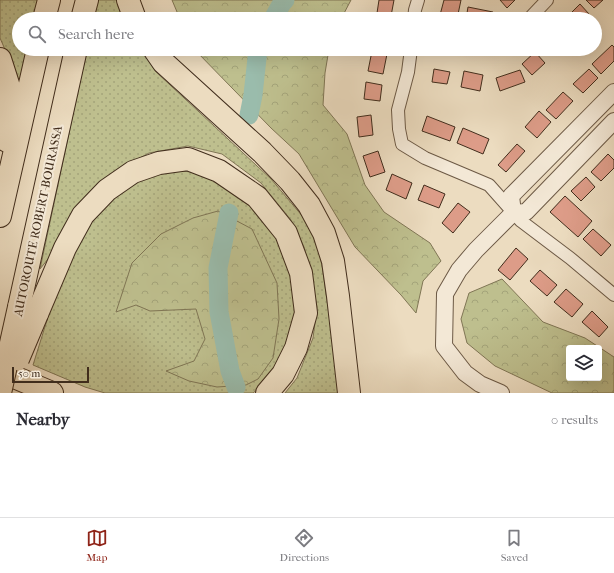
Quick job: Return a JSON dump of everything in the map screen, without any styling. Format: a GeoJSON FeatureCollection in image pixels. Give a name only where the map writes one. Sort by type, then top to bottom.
{"type":"FeatureCollection","features":[{"type":"Feature","properties":{"kind":"highway"},"geometry":{"type":"LineString","coordinates":[[46,12],[49,0]]}},
{"type":"Feature","properties":{"kind":"highway"},"geometry":{"type":"LineString","coordinates":[[84,12],[87,0]]}},
{"type":"Feature","properties":{"kind":"highway"},"geometry":{"type":"LineString","coordinates":[[128,0],[132,12]]}},
{"type":"Feature","properties":{"kind":"highway"},"geometry":{"type":"LineString","coordinates":[[0,216],[36,56]]}},
{"type":"Feature","properties":{"kind":"highway","name":"AUTOROUTE ROBERT-BOURASSA"},"geometry":{"type":"LineString","coordinates":[[28,310],[75,56]]}},
{"type":"Feature","properties":{"kind":"highway"},"geometry":{"type":"LineString","coordinates":[[159,56],[163,62],[262,152],[290,181],[309,205],[324,233],[332,261],[338,296],[349,393]]}},
{"type":"Feature","properties":{"kind":"highway"},"geometry":{"type":"LineString","coordinates":[[0,59],[9,87],[7,139],[0,192]]}},
{"type":"Feature","properties":{"kind":"highway"},"geometry":{"type":"LineString","coordinates":[[2,393],[28,310],[83,215],[107,190],[133,172],[159,163],[188,159],[219,171],[257,197],[286,233],[301,272],[306,313],[296,348],[283,374],[267,393]]}},
{"type":"Feature","properties":{"kind":"highway"},"geometry":{"type":"LineString","coordinates":[[0,371],[52,393]]}},
{"type":"Feature","properties":{"kind":"street"},"geometry":{"type":"LineString","coordinates":[[415,12],[418,0]]}},
{"type":"Feature","properties":{"kind":"street"},"geometry":{"type":"LineString","coordinates":[[536,12],[547,0]]}},
{"type":"Feature","properties":{"kind":"street"},"geometry":{"type":"LineString","coordinates":[[410,56],[408,72],[398,110],[399,129],[402,144],[425,158],[489,185],[513,213],[522,221],[570,258],[614,295]]}},
{"type":"Feature","properties":{"kind":"street"},"geometry":{"type":"LineString","coordinates":[[513,213],[511,196],[614,92]]}},
{"type":"Feature","properties":{"kind":"street"},"geometry":{"type":"LineString","coordinates":[[501,393],[480,384],[464,374],[444,346],[445,294],[459,270],[476,250],[513,213],[526,212],[614,121]]}},
{"type":"Feature","properties":{"kind":"green space"},"geometry":{"type":"Polygon","coordinates":[[[0,0],[42,0],[39,12],[12,12],[12,56],[31,56],[17,121],[10,61],[0,38],[0,0]]]}},
{"type":"Feature","properties":{"kind":"green space"},"geometry":{"type":"Polygon","coordinates":[[[97,0],[120,0],[126,12],[94,12],[97,0]]]}},
{"type":"Feature","properties":{"kind":"green space"},"geometry":{"type":"Polygon","coordinates":[[[172,0],[351,0],[345,12],[177,12],[172,0]]]}},
{"type":"Feature","properties":{"kind":"green space"},"geometry":{"type":"Polygon","coordinates":[[[86,56],[148,56],[155,71],[271,179],[314,230],[322,265],[340,393],[285,393],[297,378],[313,338],[317,307],[304,247],[291,220],[261,183],[222,154],[188,146],[149,153],[121,168],[40,269],[86,56]]]}},
{"type":"Feature","properties":{"kind":"green space"},"geometry":{"type":"Polygon","coordinates":[[[201,56],[328,56],[323,105],[347,134],[365,185],[384,212],[430,243],[441,261],[423,281],[416,313],[401,295],[355,247],[299,154],[271,128],[201,56]]]}},
{"type":"Feature","properties":{"kind":"green space"},"geometry":{"type":"Polygon","coordinates":[[[163,170],[194,172],[221,181],[241,195],[282,243],[299,309],[293,335],[268,381],[253,393],[105,393],[85,387],[33,365],[58,285],[76,243],[101,209],[129,184],[163,170]]]}},
{"type":"Feature","properties":{"kind":"green space"},"geometry":{"type":"Polygon","coordinates":[[[218,211],[252,229],[277,283],[279,319],[273,358],[258,379],[246,385],[217,387],[189,381],[166,371],[194,361],[205,339],[196,309],[150,311],[136,305],[116,312],[132,263],[161,234],[193,218],[218,211]]]}},
{"type":"Feature","properties":{"kind":"green space"},"geometry":{"type":"Polygon","coordinates":[[[502,279],[543,322],[585,338],[596,345],[566,345],[566,381],[602,381],[602,349],[614,357],[614,393],[552,393],[495,366],[467,343],[461,319],[469,293],[502,279]]]}},
{"type":"Feature","properties":{"kind":"building"},"geometry":{"type":"Polygon","coordinates":[[[379,0],[394,0],[392,12],[377,12],[379,0]]]}},
{"type":"Feature","properties":{"kind":"building"},"geometry":{"type":"Polygon","coordinates":[[[444,0],[461,0],[458,12],[441,12],[444,0]]]}},
{"type":"Feature","properties":{"kind":"building"},"geometry":{"type":"Polygon","coordinates":[[[500,0],[515,0],[507,8],[500,0]]]}},
{"type":"Feature","properties":{"kind":"building"},"geometry":{"type":"Polygon","coordinates":[[[586,0],[603,0],[594,8],[586,0]]]}},
{"type":"Feature","properties":{"kind":"building"},"geometry":{"type":"Polygon","coordinates":[[[580,4],[587,12],[572,12],[580,4]]]}},
{"type":"Feature","properties":{"kind":"building"},"geometry":{"type":"Polygon","coordinates":[[[468,7],[493,12],[467,12],[468,7]]]}},
{"type":"Feature","properties":{"kind":"building"},"geometry":{"type":"Polygon","coordinates":[[[612,45],[614,47],[614,61],[601,74],[592,64],[612,45]]]}},
{"type":"Feature","properties":{"kind":"building"},"geometry":{"type":"Polygon","coordinates":[[[371,56],[387,56],[383,74],[368,71],[371,56]]]}},
{"type":"Feature","properties":{"kind":"building"},"geometry":{"type":"Polygon","coordinates":[[[531,56],[539,56],[545,63],[532,75],[522,64],[531,56]]]}},
{"type":"Feature","properties":{"kind":"building"},"geometry":{"type":"Polygon","coordinates":[[[434,69],[450,72],[447,84],[432,82],[434,69]]]}},
{"type":"Feature","properties":{"kind":"building"},"geometry":{"type":"Polygon","coordinates":[[[589,69],[598,78],[583,93],[573,84],[589,69]]]}},
{"type":"Feature","properties":{"kind":"building"},"geometry":{"type":"Polygon","coordinates":[[[520,70],[525,82],[500,91],[496,78],[520,70]]]}},
{"type":"Feature","properties":{"kind":"building"},"geometry":{"type":"Polygon","coordinates":[[[464,71],[483,75],[480,91],[461,87],[464,71]]]}},
{"type":"Feature","properties":{"kind":"building"},"geometry":{"type":"Polygon","coordinates":[[[366,82],[382,85],[380,101],[364,99],[366,82]]]}},
{"type":"Feature","properties":{"kind":"building"},"geometry":{"type":"Polygon","coordinates":[[[563,92],[573,101],[556,119],[546,110],[563,92]]]}},
{"type":"Feature","properties":{"kind":"building"},"geometry":{"type":"Polygon","coordinates":[[[539,111],[551,122],[537,138],[525,127],[539,111]]]}},
{"type":"Feature","properties":{"kind":"building"},"geometry":{"type":"Polygon","coordinates":[[[371,115],[373,135],[359,137],[357,117],[371,115]]]}},
{"type":"Feature","properties":{"kind":"building"},"geometry":{"type":"Polygon","coordinates":[[[427,116],[455,127],[450,141],[422,131],[427,116]]]}},
{"type":"Feature","properties":{"kind":"building"},"geometry":{"type":"Polygon","coordinates":[[[463,128],[489,139],[483,154],[457,143],[463,128]]]}},
{"type":"Feature","properties":{"kind":"building"},"geometry":{"type":"Polygon","coordinates":[[[517,144],[525,151],[506,172],[498,165],[517,144]]]}},
{"type":"Feature","properties":{"kind":"building"},"geometry":{"type":"Polygon","coordinates":[[[378,151],[385,172],[370,177],[363,156],[378,151]]]}},
{"type":"Feature","properties":{"kind":"building"},"geometry":{"type":"Polygon","coordinates":[[[608,154],[614,160],[614,168],[601,181],[591,172],[608,154]]]}},
{"type":"Feature","properties":{"kind":"building"},"geometry":{"type":"Polygon","coordinates":[[[392,174],[412,183],[406,199],[386,190],[392,174]]]}},
{"type":"Feature","properties":{"kind":"building"},"geometry":{"type":"Polygon","coordinates":[[[586,177],[595,187],[581,201],[571,191],[586,177]]]}},
{"type":"Feature","properties":{"kind":"building"},"geometry":{"type":"Polygon","coordinates":[[[424,185],[445,194],[439,208],[418,200],[424,185]]]}},
{"type":"Feature","properties":{"kind":"building"},"geometry":{"type":"Polygon","coordinates":[[[565,196],[592,221],[578,237],[550,212],[565,196]]]}},
{"type":"Feature","properties":{"kind":"building"},"geometry":{"type":"Polygon","coordinates":[[[458,203],[470,212],[453,233],[442,223],[458,203]]]}},
{"type":"Feature","properties":{"kind":"building"},"geometry":{"type":"Polygon","coordinates":[[[593,229],[611,245],[601,256],[583,239],[593,229]]]}},
{"type":"Feature","properties":{"kind":"building"},"geometry":{"type":"Polygon","coordinates":[[[516,248],[528,259],[510,280],[498,270],[516,248]]]}},
{"type":"Feature","properties":{"kind":"building"},"geometry":{"type":"Polygon","coordinates":[[[540,270],[557,285],[547,296],[530,281],[540,270]]]}},
{"type":"Feature","properties":{"kind":"building"},"geometry":{"type":"Polygon","coordinates":[[[566,289],[583,304],[572,317],[554,302],[566,289]]]}},
{"type":"Feature","properties":{"kind":"building"},"geometry":{"type":"Polygon","coordinates":[[[592,311],[608,327],[599,337],[582,322],[592,311]]]}},
{"type":"Feature","properties":{"kind":"waterway"},"geometry":{"type":"LineString","coordinates":[[277,12],[285,0]]}},
{"type":"Feature","properties":{"kind":"waterway"},"geometry":{"type":"LineString","coordinates":[[249,115],[257,56]]}},
{"type":"Feature","properties":{"kind":"waterway"},"geometry":{"type":"LineString","coordinates":[[229,213],[218,268],[219,312],[230,371],[236,387]]}}]}
